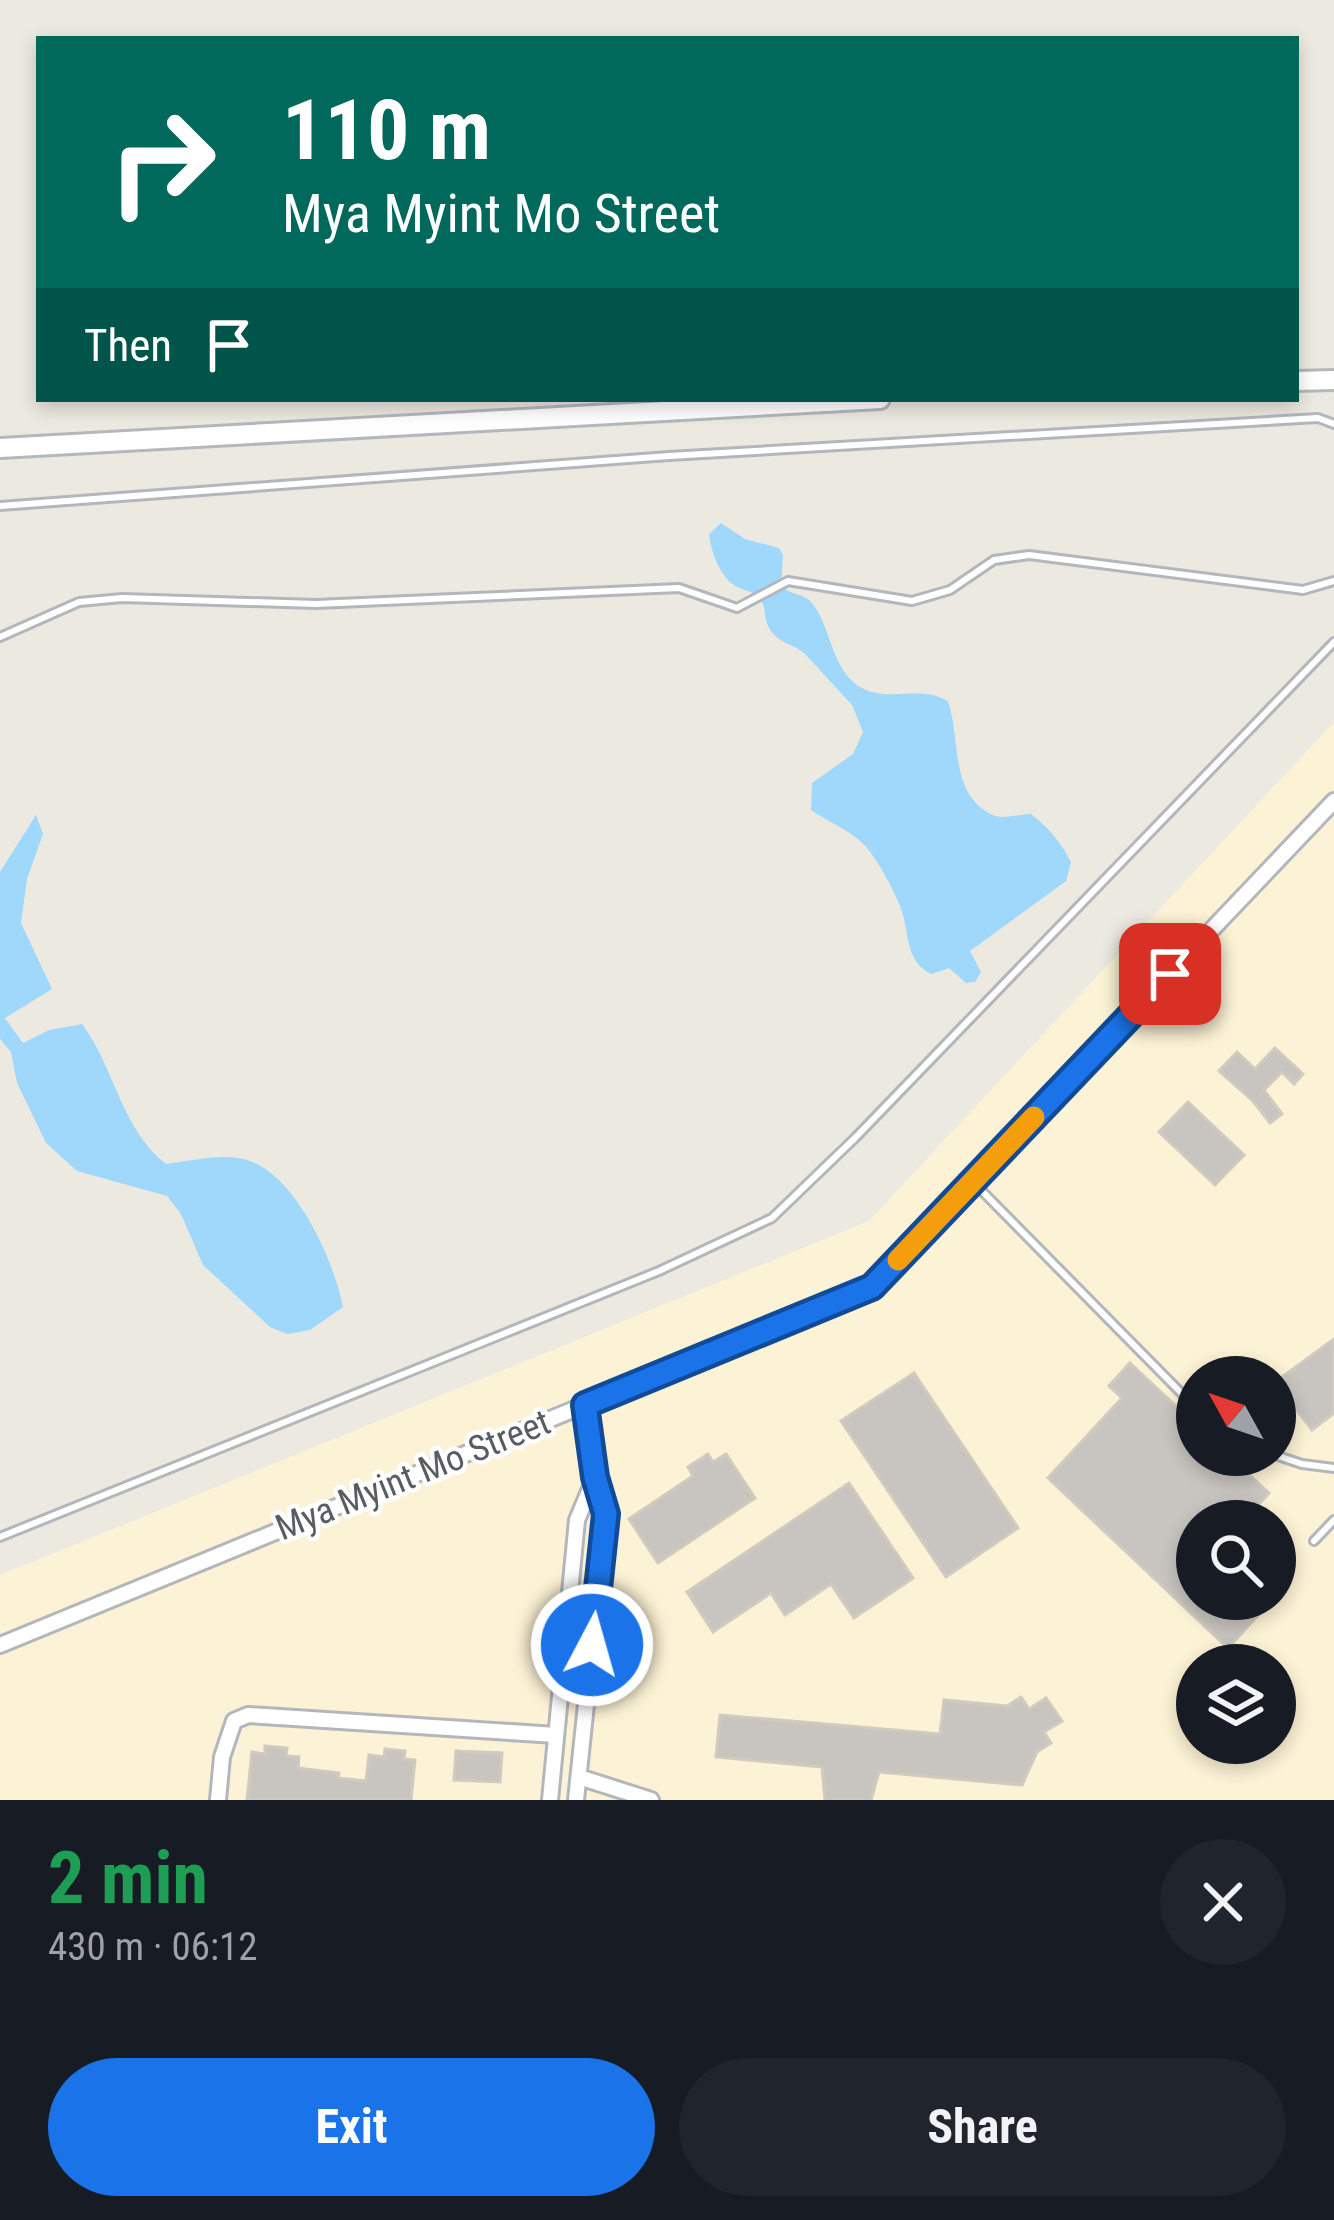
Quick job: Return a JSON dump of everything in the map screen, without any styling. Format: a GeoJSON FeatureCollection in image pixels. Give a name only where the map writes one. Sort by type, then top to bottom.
{"type":"FeatureCollection","features":[{"type":"Feature","properties":{"kind":"main road"},"geometry":{"type":"LineString","coordinates":[[1299,381],[1334,380]]}},
{"type":"Feature","properties":{"kind":"main road"},"geometry":{"type":"LineString","coordinates":[[0,448],[826,402]]}},
{"type":"Feature","properties":{"kind":"street","name":"Mya Myint Mo Street"},"geometry":{"type":"LineString","coordinates":[[0,1646],[872,1287],[1334,801]]}},
{"type":"Feature","properties":{"kind":"street"},"geometry":{"type":"LineString","coordinates":[[576,1800],[606,1514],[595,1477],[585,1405]]}},
{"type":"Feature","properties":{"kind":"street"},"geometry":{"type":"LineString","coordinates":[[550,1800],[577,1520],[595,1477]]}},
{"type":"Feature","properties":{"kind":"street"},"geometry":{"type":"LineString","coordinates":[[218,1800],[228,1732],[234,1721],[248,1715],[556,1735]]}},
{"type":"Feature","properties":{"kind":"street"},"geometry":{"type":"LineString","coordinates":[[578,1777],[651,1800]]}},
{"type":"Feature","properties":{"kind":"lane"},"geometry":{"type":"LineString","coordinates":[[0,506],[236,485],[1035,432],[1318,418],[1334,424]]}},
{"type":"Feature","properties":{"kind":"lane"},"geometry":{"type":"LineString","coordinates":[[0,637],[79,602],[122,598],[316,604],[679,588],[737,608],[788,581],[911,601],[950,590],[994,560],[1029,555],[1303,590],[1334,581]]}},
{"type":"Feature","properties":{"kind":"lane"},"geometry":{"type":"LineString","coordinates":[[0,1538],[659,1271],[772,1218],[871,1122],[1334,642]]}},
{"type":"Feature","properties":{"kind":"lane"},"geometry":{"type":"LineString","coordinates":[[972,1181],[1176,1388]]}},
{"type":"Feature","properties":{"kind":"lane"},"geometry":{"type":"LineString","coordinates":[[1296,1462],[1334,1468]]}},
{"type":"Feature","properties":{"kind":"lane"},"geometry":{"type":"LineString","coordinates":[[1315,1541],[1334,1520]]}},
{"type":"Feature","properties":{"kind":"shaded area"},"geometry":{"type":"Polygon","coordinates":[[[1334,722],[1334,1800],[0,1800],[0,1575],[869,1221],[1334,722]]]}},
{"type":"Feature","properties":{"kind":"water"},"geometry":{"type":"Polygon","coordinates":[[[721,523],[745,539],[779,548],[783,555],[781,585],[812,603],[839,663],[854,683],[876,693],[930,694],[948,702],[969,794],[997,816],[1031,814],[1067,854],[1071,862],[1066,881],[970,951],[981,972],[975,982],[966,983],[949,968],[931,974],[922,968],[912,953],[897,899],[872,854],[862,842],[811,810],[812,783],[853,754],[863,732],[852,705],[806,655],[772,632],[760,599],[724,575],[709,534],[721,523]]]}},
{"type":"Feature","properties":{"kind":"water"},"geometry":{"type":"Polygon","coordinates":[[[36,815],[43,834],[27,879],[21,923],[52,989],[5,1018],[23,1043],[49,1030],[82,1024],[128,1116],[166,1164],[241,1158],[267,1170],[283,1185],[322,1245],[343,1307],[310,1330],[287,1334],[270,1327],[203,1265],[181,1214],[167,1196],[77,1171],[46,1143],[17,1083],[11,1052],[0,1039],[0,872],[36,815]]]}},
{"type":"Feature","properties":{"kind":"building"},"geometry":{"type":"Polygon","coordinates":[[[1275,1048],[1303,1074],[1294,1084],[1282,1072],[1264,1090],[1282,1114],[1270,1123],[1219,1071],[1237,1052],[1255,1069],[1275,1048]]]}},
{"type":"Feature","properties":{"kind":"building"},"geometry":{"type":"Polygon","coordinates":[[[1188,1102],[1244,1155],[1215,1185],[1159,1132],[1188,1102]]]}},
{"type":"Feature","properties":{"kind":"building"},"geometry":{"type":"Polygon","coordinates":[[[1334,1339],[1334,1413],[1312,1430],[1296,1409],[1296,1367],[1334,1339]]]}},
{"type":"Feature","properties":{"kind":"building"},"geometry":{"type":"Polygon","coordinates":[[[1130,1363],[1176,1406],[1176,1476],[1251,1476],[1269,1493],[1262,1500],[1176,1500],[1176,1599],[1048,1478],[1122,1398],[1109,1386],[1130,1363]]]}},
{"type":"Feature","properties":{"kind":"building"},"geometry":{"type":"Polygon","coordinates":[[[914,1373],[1018,1528],[946,1577],[841,1421],[914,1373]]]}},
{"type":"Feature","properties":{"kind":"building"},"geometry":{"type":"Polygon","coordinates":[[[708,1454],[713,1462],[726,1454],[755,1498],[658,1563],[629,1519],[693,1476],[688,1467],[708,1454]]]}},
{"type":"Feature","properties":{"kind":"building"},"geometry":{"type":"Polygon","coordinates":[[[849,1483],[913,1578],[854,1618],[831,1584],[785,1615],[771,1593],[713,1632],[687,1592],[849,1483]]]}},
{"type":"Feature","properties":{"kind":"building"},"geometry":{"type":"Polygon","coordinates":[[[1198,1620],[1254,1620],[1232,1644],[1224,1644],[1198,1620]]]}},
{"type":"Feature","properties":{"kind":"building"},"geometry":{"type":"Polygon","coordinates":[[[1021,1697],[1029,1709],[1046,1698],[1062,1721],[1044,1732],[1051,1743],[1037,1752],[1022,1785],[879,1772],[871,1800],[825,1800],[822,1767],[716,1757],[720,1715],[940,1734],[944,1700],[1007,1706],[1021,1697]]]}},
{"type":"Feature","properties":{"kind":"building"},"geometry":{"type":"Polygon","coordinates":[[[265,1746],[287,1748],[286,1756],[299,1757],[298,1768],[366,1781],[369,1755],[384,1757],[385,1749],[405,1751],[404,1759],[415,1760],[411,1800],[247,1800],[252,1752],[265,1754],[265,1746]]]}},
{"type":"Feature","properties":{"kind":"building"},"geometry":{"type":"Polygon","coordinates":[[[456,1751],[502,1753],[500,1782],[454,1780],[456,1751]]]}},
{"type":"Feature","properties":{"kind":"slow traffic"},"geometry":{"type":"LineString","coordinates":[[898,1260],[1034,1117]]}},
{"type":"Feature","properties":{"kind":"route"},"geometry":{"type":"LineString","coordinates":[[592,1645],[606,1514],[595,1477],[585,1405],[872,1287],[1170,974]]}}]}
